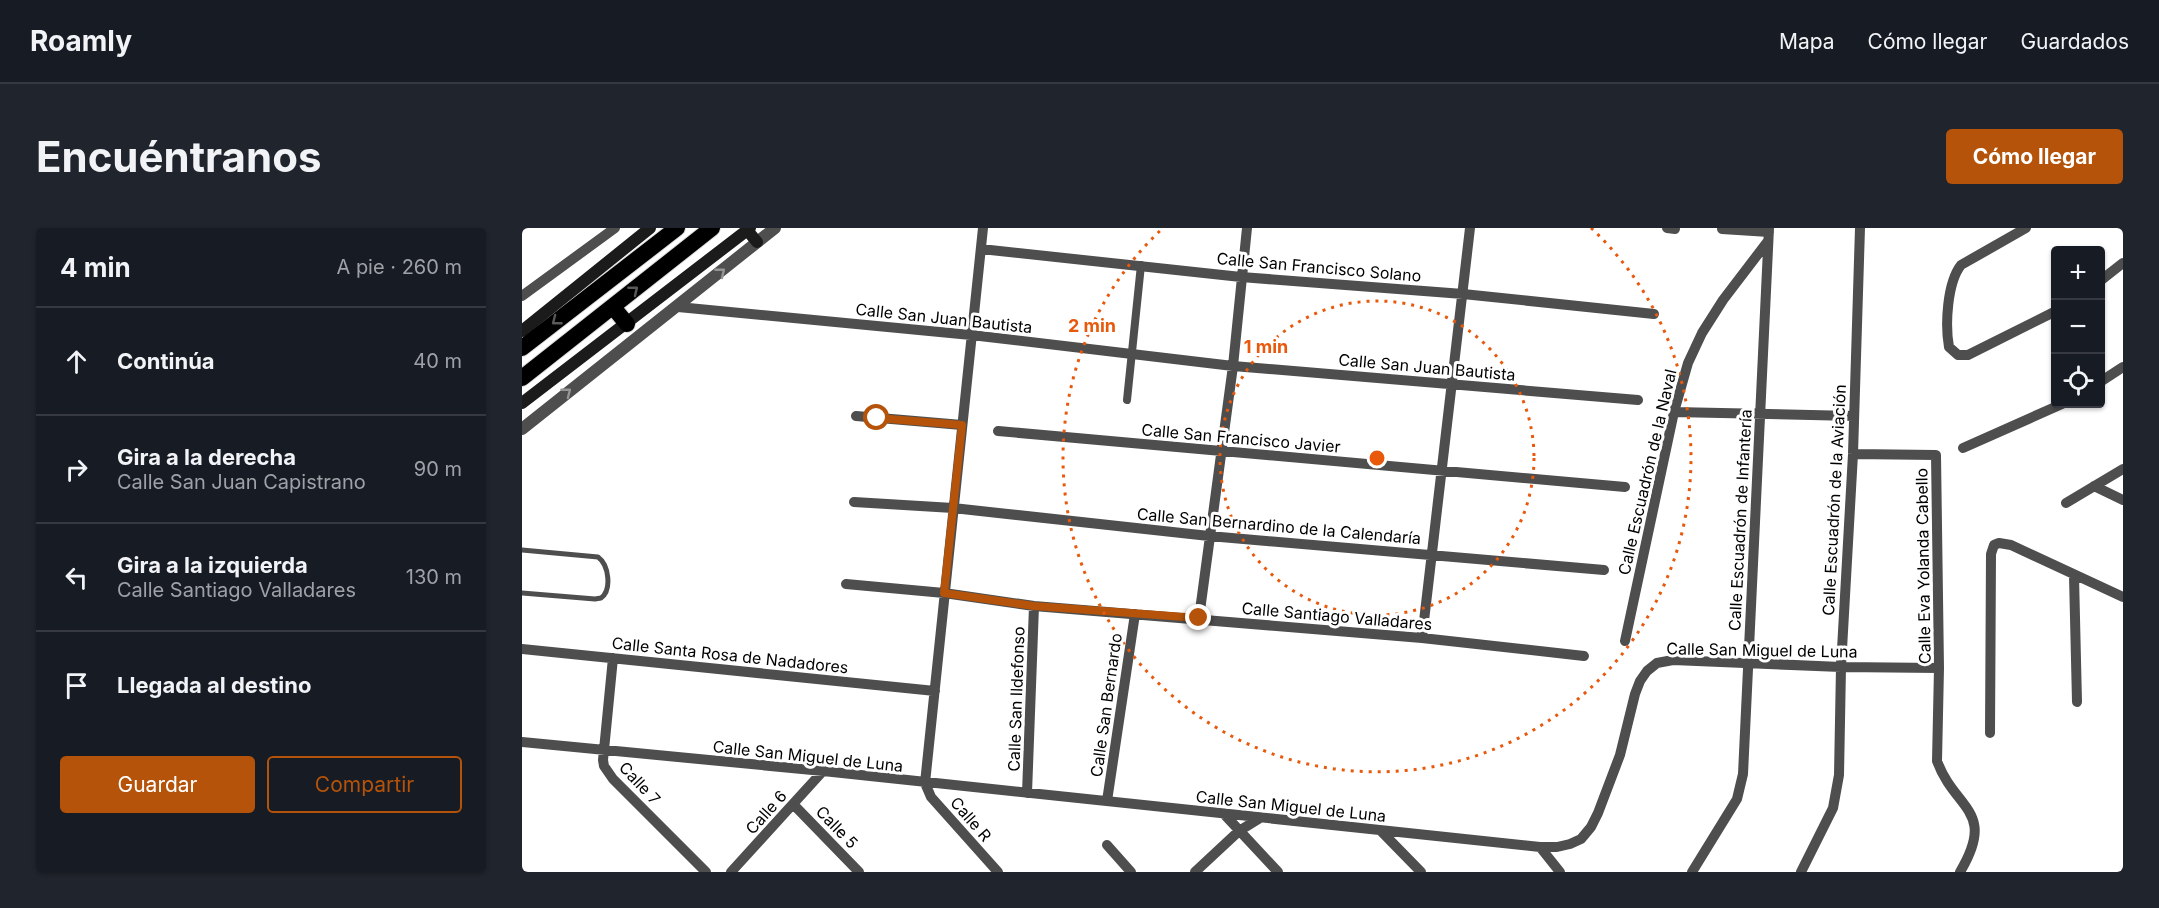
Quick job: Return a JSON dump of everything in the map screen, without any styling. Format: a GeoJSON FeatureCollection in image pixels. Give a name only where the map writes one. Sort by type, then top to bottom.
{"type":"FeatureCollection","features":[{"type":"Feature","properties":{"kind":"highway"},"geometry":{"type":"LineString","coordinates":[[522,348],[677,228]]}},
{"type":"Feature","properties":{"kind":"highway"},"geometry":{"type":"LineString","coordinates":[[522,378],[712,228]]}},
{"type":"Feature","properties":{"kind":"highway"},"geometry":{"type":"LineString","coordinates":[[613,307],[627,324]]}},
{"type":"Feature","properties":{"kind":"main road"},"geometry":{"type":"LineString","coordinates":[[522,331],[650,228]]}},
{"type":"Feature","properties":{"kind":"main road"},"geometry":{"type":"LineString","coordinates":[[522,403],[749,229],[757,242]]}},
{"type":"Feature","properties":{"kind":"street"},"geometry":{"type":"LineString","coordinates":[[522,297],[615,228]]}},
{"type":"Feature","properties":{"kind":"street"},"geometry":{"type":"LineString","coordinates":[[522,429],[775,228]]}},
{"type":"Feature","properties":{"kind":"street"},"geometry":{"type":"LineString","coordinates":[[926,783],[952,508],[983,228]]}},
{"type":"Feature","properties":{"kind":"street"},"geometry":{"type":"LineString","coordinates":[[1199,618],[1233,366],[1247,228]]}},
{"type":"Feature","properties":{"kind":"street"},"geometry":{"type":"LineString","coordinates":[[1422,638],[1470,228]]}},
{"type":"Feature","properties":{"kind":"street"},"geometry":{"type":"LineString","coordinates":[[1667,228],[1675,229]]}},
{"type":"Feature","properties":{"kind":"street","name":"Calle Escuadrón de la Aviación"},"geometry":{"type":"LineString","coordinates":[[1801,872],[1833,808],[1837,794],[1841,667],[1853,454],[1860,228]]}},
{"type":"Feature","properties":{"kind":"street"},"geometry":{"type":"LineString","coordinates":[[2026,228],[1961,265],[1955,273],[1950,296],[1949,347],[1958,355],[1968,355],[2051,313]]}},
{"type":"Feature","properties":{"kind":"street"},"geometry":{"type":"LineString","coordinates":[[1722,229],[1770,232]]}},
{"type":"Feature","properties":{"kind":"street","name":"Calle Escuadrón de la Naval"},"geometry":{"type":"LineString","coordinates":[[1624,641],[1674,412],[1688,363],[1698,339],[1770,232]]}},
{"type":"Feature","properties":{"kind":"street","name":"Calle Escuadrón de Infantería"},"geometry":{"type":"LineString","coordinates":[[1692,872],[1737,800],[1741,788],[1745,750],[1770,232]]}},
{"type":"Feature","properties":{"kind":"street","name":"Calle San Francisco Solano"},"geometry":{"type":"LineString","coordinates":[[981,249],[1241,277],[1463,294],[1654,314]]}},
{"type":"Feature","properties":{"kind":"street"},"geometry":{"type":"LineString","coordinates":[[2105,277],[2123,264]]}},
{"type":"Feature","properties":{"kind":"street"},"geometry":{"type":"LineString","coordinates":[[1127,400],[1140,265]]}},
{"type":"Feature","properties":{"kind":"street","name":"Calle San Juan Bautista"},"geometry":{"type":"LineString","coordinates":[[678,307],[971,335],[1233,366],[1638,400]]}},
{"type":"Feature","properties":{"kind":"street"},"geometry":{"type":"LineString","coordinates":[[2105,379],[2123,367]]}},
{"type":"Feature","properties":{"kind":"street"},"geometry":{"type":"LineString","coordinates":[[1963,448],[2053,408]]}},
{"type":"Feature","properties":{"kind":"street"},"geometry":{"type":"LineString","coordinates":[[1674,412],[1854,416]]}},
{"type":"Feature","properties":{"kind":"street"},"geometry":{"type":"LineString","coordinates":[[856,416],[962,425]]}},
{"type":"Feature","properties":{"kind":"street","name":"Calle San Francisco Javier"},"geometry":{"type":"LineString","coordinates":[[998,431],[1624,488]]}},
{"type":"Feature","properties":{"kind":"street","name":"Calle Eva Yolanda Cabello"},"geometry":{"type":"LineString","coordinates":[[1853,454],[1936,455],[1939,668],[1937,760],[1941,773],[1966,805],[1974,826],[1973,844],[1959,872]]}},
{"type":"Feature","properties":{"kind":"street"},"geometry":{"type":"LineString","coordinates":[[2066,503],[2123,469]]}},
{"type":"Feature","properties":{"kind":"street"},"geometry":{"type":"LineString","coordinates":[[2094,486],[2123,500]]}},
{"type":"Feature","properties":{"kind":"street","name":"Calle San Bernardino de la Calendaría"},"geometry":{"type":"LineString","coordinates":[[854,502],[952,508],[1209,536],[1604,570]]}},
{"type":"Feature","properties":{"kind":"street"},"geometry":{"type":"LineString","coordinates":[[1989,732],[1991,554],[1994,545],[1999,543],[2011,545],[2123,597]]}},
{"type":"Feature","properties":{"kind":"street"},"geometry":{"type":"LineString","coordinates":[[2074,576],[2077,702]]}},
{"type":"Feature","properties":{"kind":"street","name":"Calle Santiago Valladares"},"geometry":{"type":"LineString","coordinates":[[846,584],[944,593],[1034,606],[1422,638],[1584,656]]}},
{"type":"Feature","properties":{"kind":"street","name":"Calle San Ildefonso"},"geometry":{"type":"LineString","coordinates":[[1027,793],[1034,606]]}},
{"type":"Feature","properties":{"kind":"street","name":"Calle San Bernardo"},"geometry":{"type":"LineString","coordinates":[[1107,801],[1135,614]]}},
{"type":"Feature","properties":{"kind":"street","name":"Calle Santa Rosa de Nadadores"},"geometry":{"type":"LineString","coordinates":[[522,649],[935,691]]}},
{"type":"Feature","properties":{"kind":"street","name":"Calle 7"},"geometry":{"type":"LineString","coordinates":[[613,658],[603,760],[608,772],[706,872]]}},
{"type":"Feature","properties":{"kind":"street","name":"Calle San Miguel de Luna"},"geometry":{"type":"LineString","coordinates":[[522,742],[1557,847],[1581,839],[1599,813],[1620,755],[1635,694],[1647,670],[1657,663],[1673,660],[1841,667],[1939,668]]}},
{"type":"Feature","properties":{"kind":"street","name":"Calle 6"},"geometry":{"type":"LineString","coordinates":[[731,872],[823,771]]}},
{"type":"Feature","properties":{"kind":"street","name":"Calle R"},"geometry":{"type":"LineString","coordinates":[[926,783],[931,797],[998,872]]}},
{"type":"Feature","properties":{"kind":"street","name":"Calle 5"},"geometry":{"type":"LineString","coordinates":[[793,804],[859,872]]}},
{"type":"Feature","properties":{"kind":"street"},"geometry":{"type":"LineString","coordinates":[[1224,814],[1278,872]]}},
{"type":"Feature","properties":{"kind":"street"},"geometry":{"type":"LineString","coordinates":[[1195,872],[1239,831],[1260,818]]}},
{"type":"Feature","properties":{"kind":"street"},"geometry":{"type":"LineString","coordinates":[[1380,830],[1421,872]]}},
{"type":"Feature","properties":{"kind":"street"},"geometry":{"type":"LineString","coordinates":[[1107,845],[1131,872]]}},
{"type":"Feature","properties":{"kind":"street"},"geometry":{"type":"LineString","coordinates":[[1540,847],[1560,872]]}},
{"type":"Feature","properties":{"kind":"lane"},"geometry":{"type":"LineString","coordinates":[[522,550],[598,557],[605,564],[607,590],[601,598],[595,599],[522,593]]}},
{"type":"Feature","properties":{"kind":"route"},"geometry":{"type":"LineString","coordinates":[[877,418],[962,425],[944,593],[1034,606],[1199,618]]}}]}
